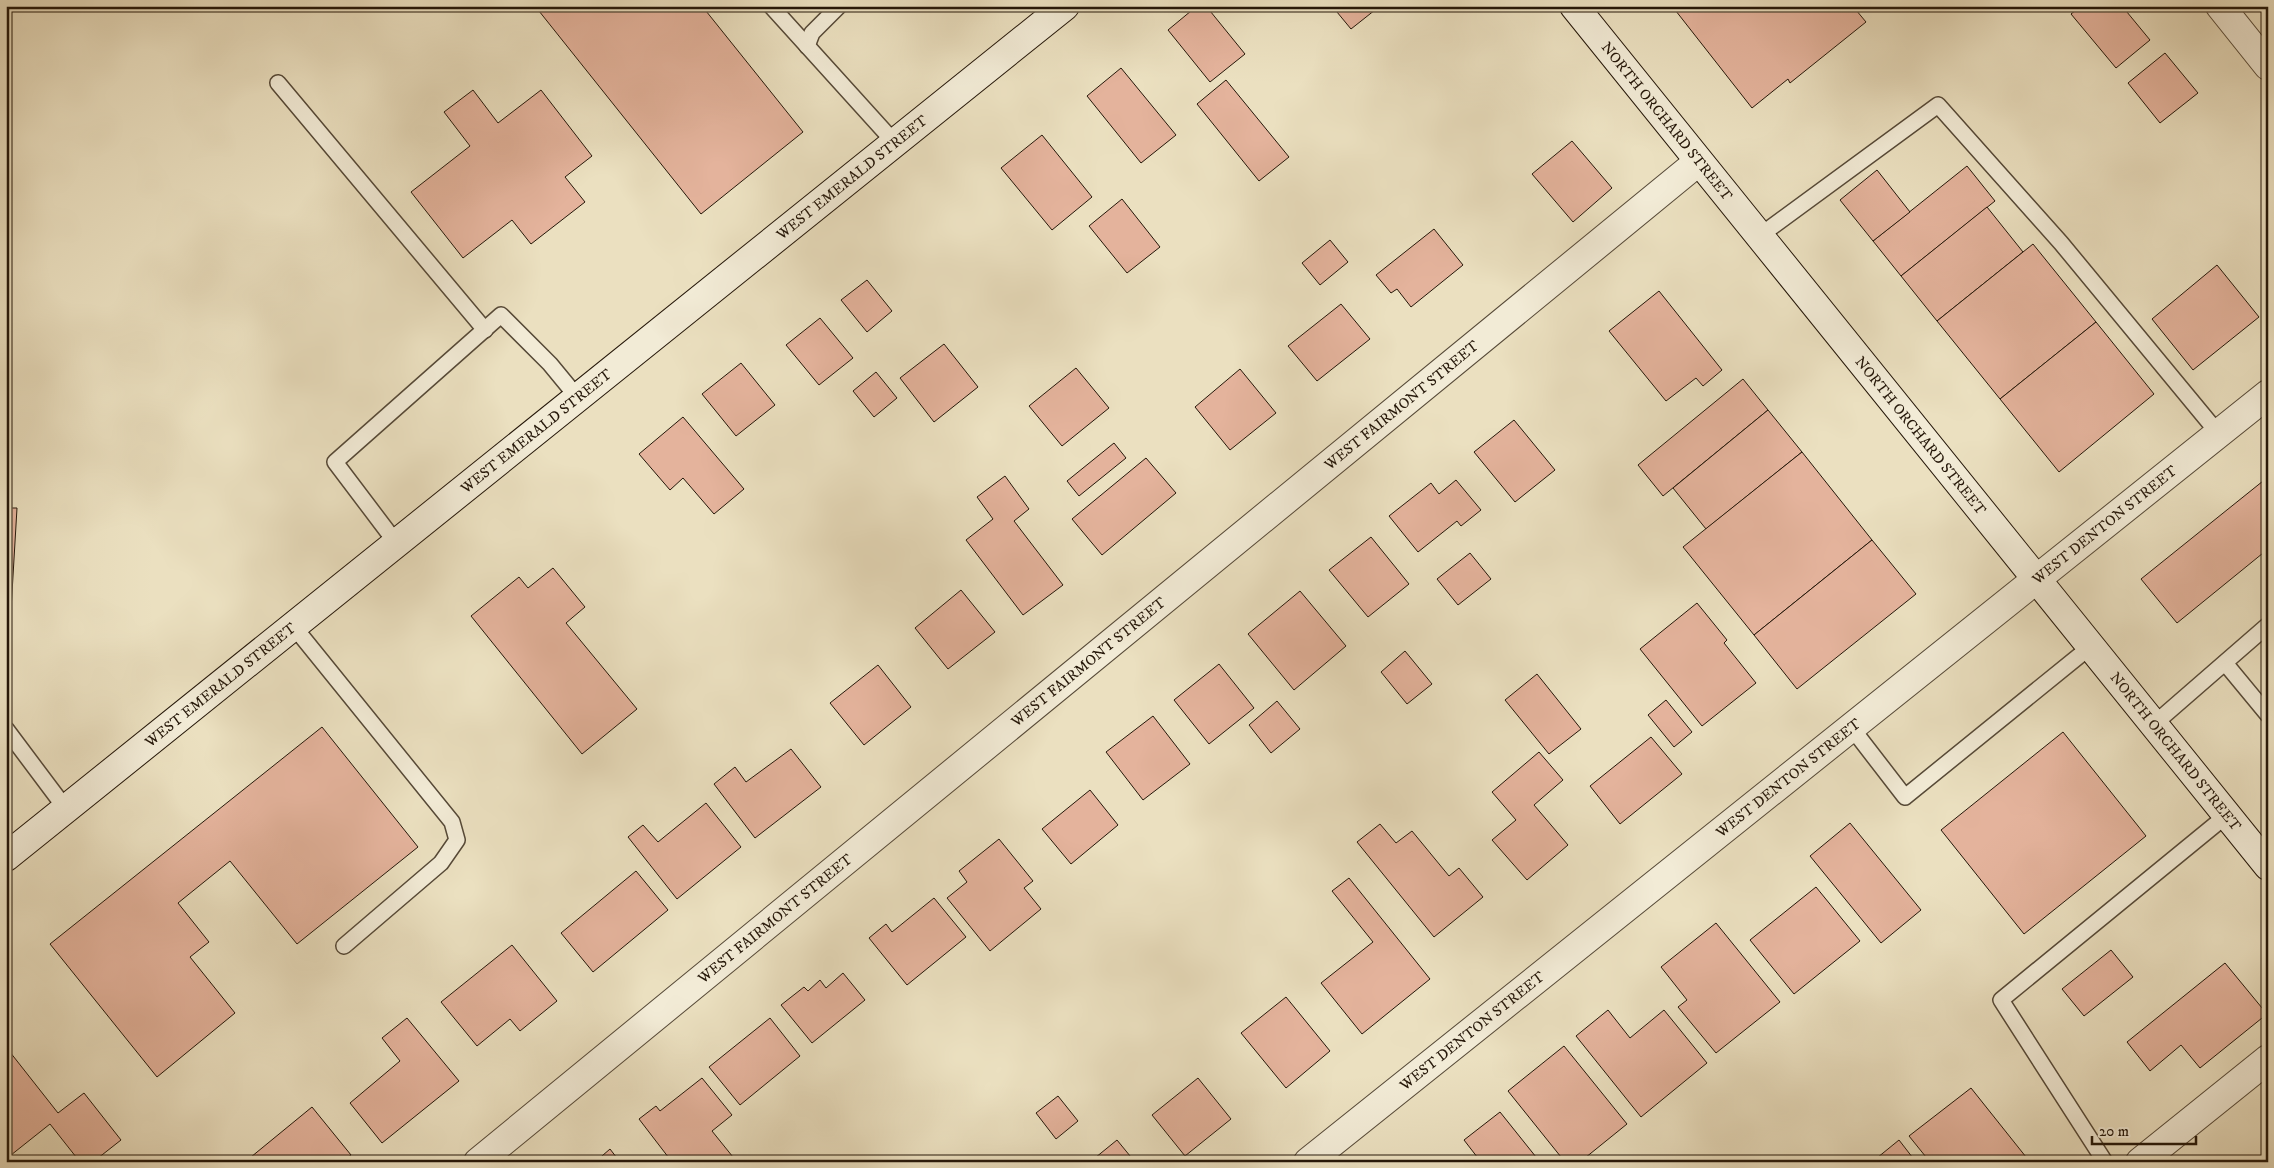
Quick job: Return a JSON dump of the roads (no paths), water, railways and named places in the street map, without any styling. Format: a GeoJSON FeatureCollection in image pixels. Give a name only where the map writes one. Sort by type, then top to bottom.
{"type":"FeatureCollection","features":[{"type":"Feature","properties":{"kind":"street","name":"WEST EMERALD STREET"},"geometry":{"type":"LineString","coordinates":[[6,857],[294,628],[1066,6]]}},
{"type":"Feature","properties":{"kind":"street"},"geometry":{"type":"LineString","coordinates":[[2220,6],[2268,66]]}},
{"type":"Feature","properties":{"kind":"street","name":"NORTH ORCHARD STREET"},"geometry":{"type":"LineString","coordinates":[[1577,7],[1758,237],[2153,725],[2227,816],[2265,856]]}},
{"type":"Feature","properties":{"kind":"street","name":"WEST FAIRMONT STREET"},"geometry":{"type":"LineString","coordinates":[[478,1162],[1698,162]]}},
{"type":"Feature","properties":{"kind":"street","name":"WEST DENTON STREET"},"geometry":{"type":"LineString","coordinates":[[1308,1162],[2268,394]]}},
{"type":"Feature","properties":{"kind":"street"},"geometry":{"type":"LineString","coordinates":[[2150,1159],[2268,1059]]}},
{"type":"Feature","properties":{"kind":"lane"},"geometry":{"type":"LineString","coordinates":[[770,6],[895,143]]}},
{"type":"Feature","properties":{"kind":"lane"},"geometry":{"type":"LineString","coordinates":[[807,46],[812,33],[839,6]]}},
{"type":"Feature","properties":{"kind":"lane"},"geometry":{"type":"LineString","coordinates":[[278,83],[485,330]]}},
{"type":"Feature","properties":{"kind":"lane"},"geometry":{"type":"LineString","coordinates":[[1758,237],[1938,105],[2061,243],[2218,434]]}},
{"type":"Feature","properties":{"kind":"lane"},"geometry":{"type":"LineString","coordinates":[[397,544],[335,462],[501,315],[550,364],[578,398]]}},
{"type":"Feature","properties":{"kind":"lane"},"geometry":{"type":"LineString","coordinates":[[2153,725],[2268,625]]}},
{"type":"Feature","properties":{"kind":"lane"},"geometry":{"type":"LineString","coordinates":[[294,628],[452,822],[456,840],[441,863],[344,946]]}},
{"type":"Feature","properties":{"kind":"lane"},"geometry":{"type":"LineString","coordinates":[[1851,727],[1905,797],[2090,647]]}},
{"type":"Feature","properties":{"kind":"lane"},"geometry":{"type":"LineString","coordinates":[[2224,663],[2268,715]]}},
{"type":"Feature","properties":{"kind":"lane"},"geometry":{"type":"LineString","coordinates":[[6,729],[66,809]]}},
{"type":"Feature","properties":{"kind":"lane"},"geometry":{"type":"LineString","coordinates":[[2105,1162],[2001,1000],[2227,816]]}}]}
